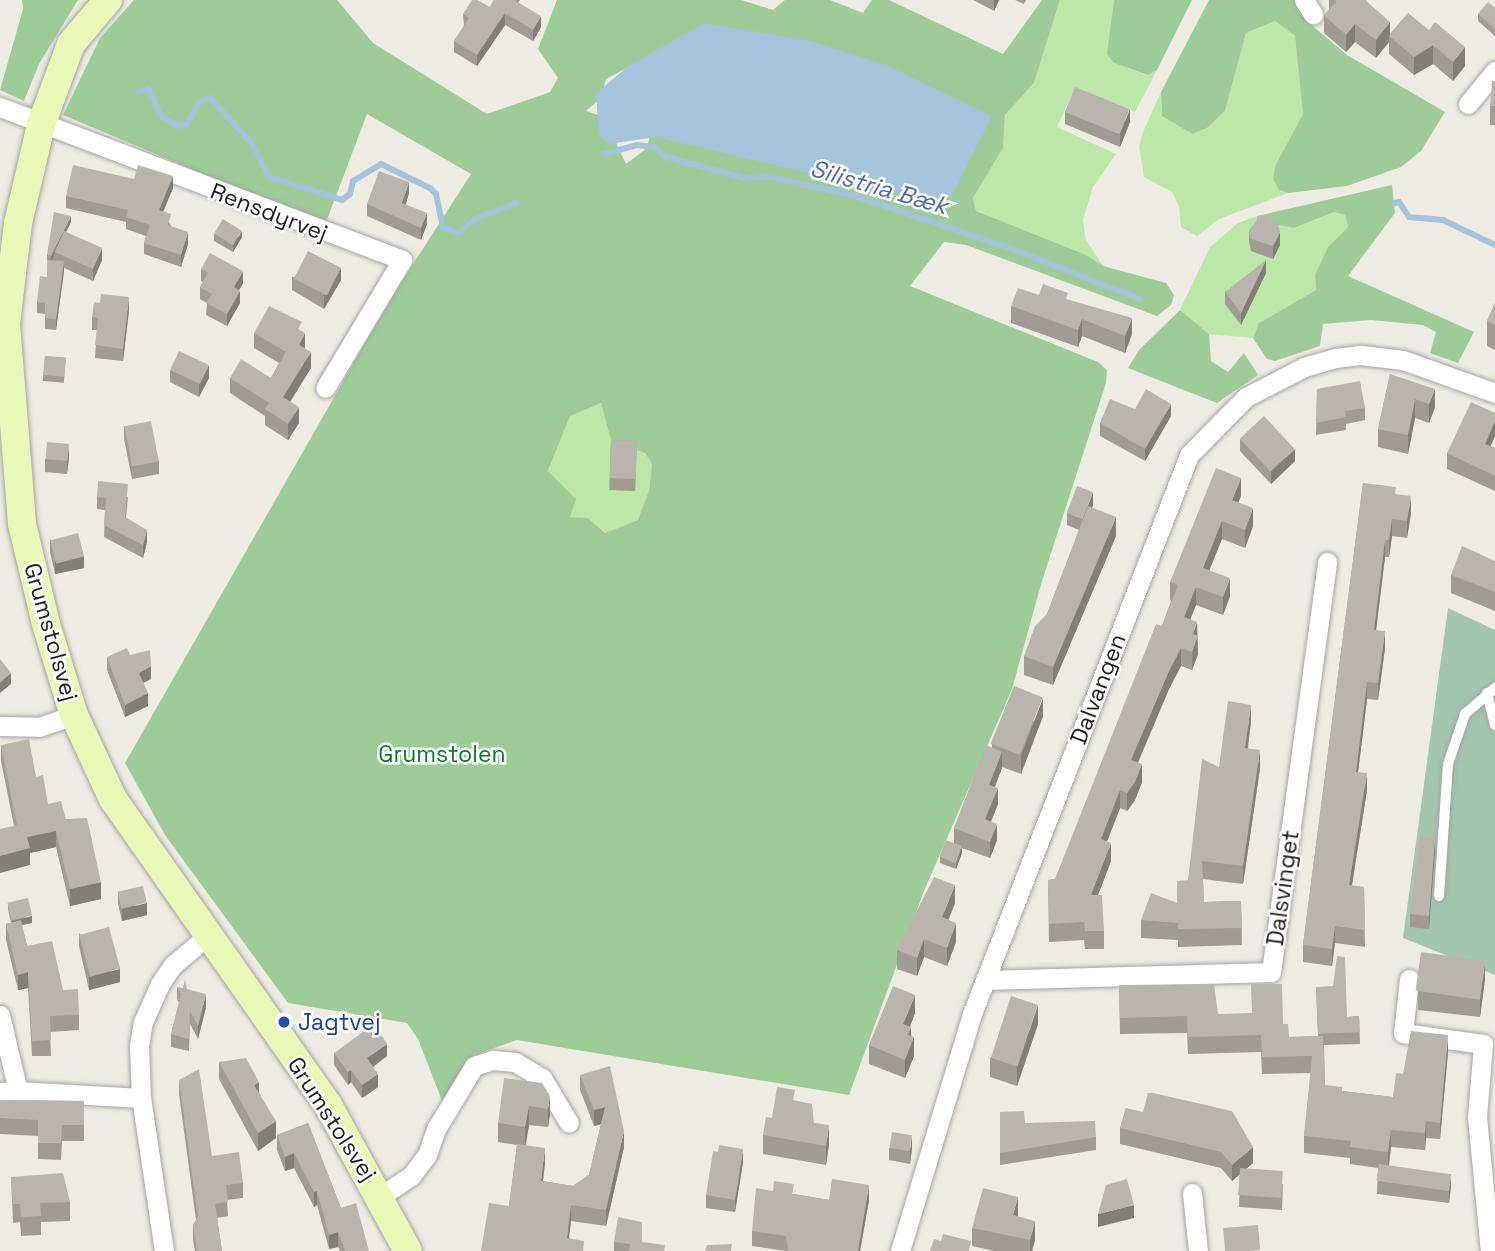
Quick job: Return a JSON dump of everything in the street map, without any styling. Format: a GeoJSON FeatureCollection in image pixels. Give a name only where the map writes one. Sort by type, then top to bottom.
{"type":"FeatureCollection","features":[{"type":"Feature","properties":{"kind":"street","name":"Grumstolsvej"},"geometry":{"type":"LineString","coordinates":[[107,0],[71,44],[41,125],[18,223],[6,324],[11,417],[22,524],[46,624],[74,715],[113,799],[206,937],[328,1105],[381,1196],[408,1251]]}},
{"type":"Feature","properties":{"kind":"street"},"geometry":{"type":"LineString","coordinates":[[1468,104],[1495,71]]}},
{"type":"Feature","properties":{"kind":"street","name":"Rensdyrvej"},"geometry":{"type":"LineString","coordinates":[[0,107],[41,125],[402,260],[325,388]]}},
{"type":"Feature","properties":{"kind":"street","name":"Dalvangen"},"geometry":{"type":"LineString","coordinates":[[900,1251],[935,1127],[985,980],[1171,499],[1200,441],[1246,397],[1269,383],[1335,358],[1361,355],[1403,360],[1457,376],[1495,393]]}},
{"type":"Feature","properties":{"kind":"street","name":"Dalsvinget"},"geometry":{"type":"LineString","coordinates":[[985,980],[1271,972],[1327,562]]}},
{"type":"Feature","properties":{"kind":"street"},"geometry":{"type":"LineString","coordinates":[[0,726],[39,727],[74,715]]}},
{"type":"Feature","properties":{"kind":"street"},"geometry":{"type":"LineString","coordinates":[[164,1251],[141,1098],[139,1046],[151,1002],[173,965],[206,937]]}},
{"type":"Feature","properties":{"kind":"street"},"geometry":{"type":"LineString","coordinates":[[1409,979],[1403,1033],[1483,1044],[1477,1117],[1490,1251]]}},
{"type":"Feature","properties":{"kind":"street"},"geometry":{"type":"LineString","coordinates":[[0,1015],[9,1091],[141,1098]]}},
{"type":"Feature","properties":{"kind":"street","name":"Grumstolsvej"},"geometry":{"type":"LineString","coordinates":[[381,1196],[411,1175],[427,1155],[474,1066],[493,1060],[515,1062],[542,1078],[569,1123]]}},
{"type":"Feature","properties":{"kind":"street"},"geometry":{"type":"LineString","coordinates":[[1192,1193],[1198,1251]]}},
{"type":"Feature","properties":{"kind":"lane"},"geometry":{"type":"LineString","coordinates":[[1491,691],[1495,725]]}},
{"type":"Feature","properties":{"kind":"lane"},"geometry":{"type":"LineString","coordinates":[[1439,896],[1448,764],[1465,714],[1491,691]]}},
{"type":"Feature","properties":{"kind":"green space"},"geometry":{"type":"Polygon","coordinates":[[[22,0],[78,0],[39,64],[24,101],[0,90],[23,9],[22,0]]]}},
{"type":"Feature","properties":{"kind":"green space","name":"Grumstolen"},"geometry":{"type":"Polygon","coordinates":[[[134,0],[337,0],[373,43],[487,114],[550,92],[558,78],[538,49],[557,0],[741,0],[773,10],[785,0],[830,0],[863,13],[872,0],[889,0],[1003,54],[1042,0],[1060,0],[1034,83],[1005,115],[1003,148],[973,198],[976,211],[1086,255],[1103,266],[1166,283],[1174,295],[1171,305],[1157,316],[966,245],[944,242],[910,286],[1098,362],[1107,370],[1106,383],[1042,581],[1012,689],[924,891],[849,1095],[517,1040],[474,1055],[443,1103],[418,1039],[407,1023],[288,1003],[165,835],[125,763],[388,303],[471,174],[367,114],[325,225],[63,115],[100,38],[134,0]],[[633,65],[606,79],[601,98],[586,111],[598,115],[612,134],[626,164],[647,148],[663,73],[633,65]],[[601,403],[570,416],[548,471],[576,499],[570,517],[588,518],[605,533],[638,520],[649,490],[652,464],[645,453],[611,441],[601,403]]]}},
{"type":"Feature","properties":{"kind":"green space"},"geometry":{"type":"Polygon","coordinates":[[[1060,0],[1114,0],[1108,54],[1114,63],[1147,75],[1157,70],[1135,112],[1116,103],[1112,111],[1072,94],[1057,127],[1116,154],[1093,187],[1083,220],[1086,240],[1103,266],[976,211],[973,198],[1003,148],[1005,115],[1034,83],[1060,0]]]}},
{"type":"Feature","properties":{"kind":"green space"},"geometry":{"type":"Polygon","coordinates":[[[1114,0],[1192,0],[1157,70],[1148,75],[1114,63],[1107,54],[1114,0]]]}},
{"type":"Feature","properties":{"kind":"green space"},"geometry":{"type":"Polygon","coordinates":[[[1209,0],[1297,0],[1315,28],[1347,55],[1445,112],[1421,151],[1401,167],[1347,186],[1288,193],[1279,190],[1273,179],[1275,166],[1303,114],[1295,36],[1275,21],[1246,33],[1225,111],[1207,128],[1192,134],[1162,116],[1161,92],[1209,0]]]}},
{"type":"Feature","properties":{"kind":"green space"},"geometry":{"type":"Polygon","coordinates":[[[1275,21],[1295,36],[1303,114],[1275,166],[1279,190],[1288,193],[1219,219],[1197,236],[1181,227],[1179,206],[1172,192],[1144,177],[1139,146],[1143,132],[1161,92],[1162,116],[1192,134],[1207,128],[1225,111],[1246,33],[1275,21]]]}},
{"type":"Feature","properties":{"kind":"green space"},"geometry":{"type":"Polygon","coordinates":[[[1392,185],[1395,213],[1348,276],[1474,332],[1458,363],[1430,353],[1436,332],[1423,325],[1371,320],[1323,324],[1320,346],[1275,361],[1267,359],[1253,338],[1259,323],[1316,290],[1315,275],[1328,247],[1348,227],[1345,215],[1334,212],[1294,228],[1257,221],[1257,216],[1392,185]]]}},
{"type":"Feature","properties":{"kind":"green space"},"geometry":{"type":"Polygon","coordinates":[[[1334,212],[1345,215],[1348,227],[1328,248],[1315,275],[1316,290],[1259,323],[1253,338],[1209,334],[1180,310],[1210,247],[1238,223],[1257,216],[1257,221],[1294,228],[1334,212]]]}},
{"type":"Feature","properties":{"kind":"green space"},"geometry":{"type":"Polygon","coordinates":[[[1180,310],[1209,334],[1211,361],[1228,372],[1244,353],[1258,375],[1217,403],[1128,368],[1139,350],[1180,310]]]}},
{"type":"Feature","properties":{"kind":"green space"},"geometry":{"type":"Polygon","coordinates":[[[601,403],[611,441],[645,453],[652,464],[649,490],[638,520],[605,533],[588,518],[569,517],[548,472],[570,415],[601,403]]]}},
{"type":"Feature","properties":{"kind":"green space"},"geometry":{"type":"Polygon","coordinates":[[[1448,608],[1495,630],[1495,975],[1403,938],[1448,608]]]}},
{"type":"Feature","properties":{"kind":"water"},"geometry":{"type":"Polygon","coordinates":[[[704,23],[808,40],[886,65],[992,116],[951,197],[918,199],[656,137],[609,144],[599,134],[596,93],[630,65],[704,23]]]}},
{"type":"Feature","properties":{"kind":"building"},"geometry":{"type":"Polygon","coordinates":[[[472,0],[490,7],[494,0],[514,0],[541,16],[533,30],[505,13],[477,55],[454,41],[469,18],[463,14],[472,0]]]}},
{"type":"Feature","properties":{"kind":"building"},"geometry":{"type":"Polygon","coordinates":[[[1335,0],[1365,0],[1390,22],[1376,40],[1355,24],[1346,35],[1324,15],[1335,0]]]}},
{"type":"Feature","properties":{"kind":"building"},"geometry":{"type":"Polygon","coordinates":[[[1488,2],[1495,8],[1495,29],[1478,14],[1488,2]]]}},
{"type":"Feature","properties":{"kind":"building"},"geometry":{"type":"Polygon","coordinates":[[[1408,13],[1429,30],[1435,22],[1465,47],[1453,62],[1433,45],[1414,57],[1389,36],[1408,13]]]}},
{"type":"Feature","properties":{"kind":"building"},"geometry":{"type":"Polygon","coordinates":[[[1492,81],[1495,81],[1495,106],[1490,106],[1492,81]]]}},
{"type":"Feature","properties":{"kind":"building"},"geometry":{"type":"Polygon","coordinates":[[[1075,87],[1130,109],[1120,134],[1065,112],[1075,87]]]}},
{"type":"Feature","properties":{"kind":"building"},"geometry":{"type":"Polygon","coordinates":[[[73,165],[134,179],[138,165],[173,176],[159,210],[171,214],[168,225],[188,232],[181,255],[144,243],[150,225],[126,217],[128,210],[66,196],[73,165]]]}},
{"type":"Feature","properties":{"kind":"building"},"geometry":{"type":"Polygon","coordinates":[[[379,171],[409,182],[402,203],[427,213],[421,228],[367,204],[379,171]]]}},
{"type":"Feature","properties":{"kind":"building"},"geometry":{"type":"Polygon","coordinates":[[[54,212],[71,216],[51,256],[47,255],[54,212]]]}},
{"type":"Feature","properties":{"kind":"building"},"geometry":{"type":"Polygon","coordinates":[[[1261,215],[1278,224],[1280,232],[1273,246],[1251,239],[1249,230],[1261,215]]]}},
{"type":"Feature","properties":{"kind":"building"},"geometry":{"type":"Polygon","coordinates":[[[223,219],[242,231],[233,245],[214,233],[223,219]]]}},
{"type":"Feature","properties":{"kind":"building"},"geometry":{"type":"Polygon","coordinates":[[[64,231],[102,248],[93,269],[55,252],[64,231]]]}},
{"type":"Feature","properties":{"kind":"building"},"geometry":{"type":"Polygon","coordinates":[[[308,251],[341,268],[327,295],[294,279],[308,251]]]}},
{"type":"Feature","properties":{"kind":"building"},"geometry":{"type":"Polygon","coordinates":[[[210,253],[243,271],[234,287],[240,291],[227,314],[206,303],[212,294],[200,287],[208,273],[201,269],[210,253]]]}},
{"type":"Feature","properties":{"kind":"building"},"geometry":{"type":"Polygon","coordinates":[[[47,260],[64,261],[56,319],[45,318],[45,303],[37,302],[40,276],[47,277],[47,260]]]}},
{"type":"Feature","properties":{"kind":"building"},"geometry":{"type":"Polygon","coordinates":[[[1266,260],[1241,313],[1225,292],[1266,260]]]}},
{"type":"Feature","properties":{"kind":"building"},"geometry":{"type":"Polygon","coordinates":[[[1043,284],[1068,293],[1066,299],[1132,318],[1125,336],[1082,319],[1078,330],[1011,306],[1018,288],[1039,295],[1043,284]]]}},
{"type":"Feature","properties":{"kind":"building"},"geometry":{"type":"Polygon","coordinates":[[[101,294],[129,297],[123,349],[95,345],[98,318],[92,317],[94,302],[100,303],[101,294]]]}},
{"type":"Feature","properties":{"kind":"building"},"geometry":{"type":"Polygon","coordinates":[[[1495,303],[1495,325],[1487,321],[1495,303]]]}},
{"type":"Feature","properties":{"kind":"building"},"geometry":{"type":"Polygon","coordinates":[[[269,306],[302,322],[298,329],[305,333],[299,345],[311,352],[283,397],[299,407],[288,424],[265,409],[269,403],[230,378],[241,359],[271,378],[286,352],[254,333],[269,306]]]}},
{"type":"Feature","properties":{"kind":"building"},"geometry":{"type":"Polygon","coordinates":[[[179,351],[209,365],[200,384],[170,370],[179,351]]]}},
{"type":"Feature","properties":{"kind":"building"},"geometry":{"type":"Polygon","coordinates":[[[45,356],[66,358],[64,377],[43,375],[45,356]]]}},
{"type":"Feature","properties":{"kind":"building"},"geometry":{"type":"Polygon","coordinates":[[[1390,374],[1435,389],[1429,404],[1415,399],[1408,435],[1378,429],[1390,374]]]}},
{"type":"Feature","properties":{"kind":"building"},"geometry":{"type":"Polygon","coordinates":[[[1360,381],[1365,408],[1345,411],[1346,417],[1316,423],[1317,389],[1360,381]]]}},
{"type":"Feature","properties":{"kind":"building"},"geometry":{"type":"Polygon","coordinates":[[[1146,389],[1171,404],[1145,449],[1100,423],[1110,399],[1135,409],[1146,389]]]}},
{"type":"Feature","properties":{"kind":"building"},"geometry":{"type":"Polygon","coordinates":[[[1471,402],[1495,413],[1495,421],[1485,444],[1495,448],[1495,476],[1447,453],[1471,402]]]}},
{"type":"Feature","properties":{"kind":"building"},"geometry":{"type":"Polygon","coordinates":[[[1264,416],[1295,449],[1271,471],[1240,439],[1264,416]]]}},
{"type":"Feature","properties":{"kind":"building"},"geometry":{"type":"Polygon","coordinates":[[[151,421],[159,461],[132,466],[124,426],[151,421]]]}},
{"type":"Feature","properties":{"kind":"building"},"geometry":{"type":"Polygon","coordinates":[[[611,440],[637,441],[636,479],[610,478],[611,440]]]}},
{"type":"Feature","properties":{"kind":"building"},"geometry":{"type":"Polygon","coordinates":[[[47,442],[69,444],[67,461],[46,459],[47,442]]]}},
{"type":"Feature","properties":{"kind":"building"},"geometry":{"type":"Polygon","coordinates":[[[1216,468],[1241,478],[1232,500],[1253,508],[1245,530],[1222,521],[1203,568],[1230,578],[1223,597],[1196,587],[1184,617],[1197,622],[1193,634],[1198,636],[1192,652],[1181,648],[1169,671],[1131,760],[1142,764],[1135,782],[1127,793],[1120,790],[1101,839],[1111,843],[1091,895],[1102,895],[1104,931],[1085,931],[1084,922],[1049,924],[1048,880],[1055,879],[1156,624],[1162,626],[1178,585],[1170,582],[1216,468]]]}},
{"type":"Feature","properties":{"kind":"building"},"geometry":{"type":"Polygon","coordinates":[[[98,481],[128,484],[125,517],[147,530],[143,545],[104,525],[106,498],[97,497],[98,481]]]}},
{"type":"Feature","properties":{"kind":"building"},"geometry":{"type":"Polygon","coordinates":[[[1363,483],[1396,487],[1395,494],[1411,496],[1407,521],[1392,519],[1389,540],[1385,540],[1374,630],[1385,631],[1378,683],[1367,682],[1356,772],[1367,773],[1349,885],[1364,887],[1365,930],[1335,926],[1332,949],[1303,945],[1363,483]]]}},
{"type":"Feature","properties":{"kind":"building"},"geometry":{"type":"Polygon","coordinates":[[[1077,486],[1093,492],[1082,519],[1067,513],[1077,486]]]}},
{"type":"Feature","properties":{"kind":"building"},"geometry":{"type":"Polygon","coordinates":[[[1088,506],[1116,517],[1053,667],[1024,656],[1035,626],[1047,614],[1088,506]]]}},
{"type":"Feature","properties":{"kind":"building"},"geometry":{"type":"Polygon","coordinates":[[[78,533],[84,556],[56,564],[50,541],[78,533]]]}},
{"type":"Feature","properties":{"kind":"building"},"geometry":{"type":"Polygon","coordinates":[[[1462,546],[1495,561],[1495,592],[1451,575],[1462,546]]]}},
{"type":"Feature","properties":{"kind":"building"},"geometry":{"type":"Polygon","coordinates":[[[127,648],[130,655],[150,650],[151,666],[139,673],[148,693],[125,705],[107,657],[127,648]]]}},
{"type":"Feature","properties":{"kind":"building"},"geometry":{"type":"Polygon","coordinates":[[[0,659],[11,673],[0,682],[0,659]]]}},
{"type":"Feature","properties":{"kind":"building"},"geometry":{"type":"Polygon","coordinates":[[[1014,686],[1043,698],[1020,755],[991,743],[1014,686]]]}},
{"type":"Feature","properties":{"kind":"building"},"geometry":{"type":"Polygon","coordinates":[[[1228,701],[1251,705],[1245,748],[1260,750],[1243,866],[1202,861],[1204,902],[1241,901],[1242,928],[1178,929],[1178,923],[1141,920],[1151,893],[1177,903],[1177,881],[1188,880],[1202,759],[1219,767],[1228,701]]]}},
{"type":"Feature","properties":{"kind":"building"},"geometry":{"type":"Polygon","coordinates":[[[29,739],[36,777],[43,775],[48,804],[61,801],[66,819],[87,818],[101,882],[70,889],[56,831],[27,837],[30,848],[0,856],[0,829],[17,825],[1,745],[29,739]]]}},
{"type":"Feature","properties":{"kind":"building"},"geometry":{"type":"Polygon","coordinates":[[[986,745],[1002,752],[989,785],[998,788],[985,819],[997,824],[990,842],[954,828],[986,745]]]}},
{"type":"Feature","properties":{"kind":"building"},"geometry":{"type":"Polygon","coordinates":[[[1420,836],[1435,838],[1429,916],[1410,914],[1420,836]]]}},
{"type":"Feature","properties":{"kind":"building"},"geometry":{"type":"Polygon","coordinates":[[[946,840],[962,846],[955,863],[940,857],[946,840]]]}},
{"type":"Feature","properties":{"kind":"building"},"geometry":{"type":"Polygon","coordinates":[[[934,877],[955,885],[942,917],[956,923],[947,948],[924,939],[917,958],[897,950],[934,877]]]}},
{"type":"Feature","properties":{"kind":"building"},"geometry":{"type":"Polygon","coordinates":[[[143,886],[147,903],[121,908],[118,892],[143,886]]]}},
{"type":"Feature","properties":{"kind":"building"},"geometry":{"type":"Polygon","coordinates":[[[28,898],[32,916],[12,920],[8,903],[28,898]]]}},
{"type":"Feature","properties":{"kind":"building"},"geometry":{"type":"Polygon","coordinates":[[[21,920],[27,946],[52,941],[63,990],[78,989],[79,1015],[50,1016],[51,1040],[32,1041],[28,972],[18,975],[6,924],[21,920]]]}},
{"type":"Feature","properties":{"kind":"building"},"geometry":{"type":"Polygon","coordinates":[[[109,927],[120,969],[90,977],[79,935],[109,927]]]}},
{"type":"Feature","properties":{"kind":"building"},"geometry":{"type":"Polygon","coordinates":[[[1421,952],[1485,961],[1480,1000],[1416,991],[1421,952]]]}},
{"type":"Feature","properties":{"kind":"building"},"geometry":{"type":"Polygon","coordinates":[[[1337,956],[1345,957],[1347,1017],[1359,1016],[1360,1032],[1318,1034],[1316,987],[1333,986],[1337,956]]]}},
{"type":"Feature","properties":{"kind":"building"},"geometry":{"type":"Polygon","coordinates":[[[185,979],[187,989],[206,994],[198,1026],[190,1011],[189,1039],[171,1034],[181,994],[177,987],[183,988],[185,979]]]}},
{"type":"Feature","properties":{"kind":"building"},"geometry":{"type":"Polygon","coordinates":[[[1214,984],[1218,1014],[1252,1013],[1251,984],[1282,984],[1283,1024],[1288,1024],[1289,1037],[1323,1036],[1325,1085],[1342,1087],[1342,1091],[1393,1097],[1396,1073],[1403,1074],[1411,1031],[1448,1035],[1440,1123],[1426,1121],[1425,1133],[1391,1130],[1388,1152],[1350,1147],[1351,1141],[1304,1136],[1312,1056],[1262,1057],[1261,1035],[1188,1037],[1187,1016],[1120,1018],[1119,985],[1214,984]]]}},
{"type":"Feature","properties":{"kind":"building"},"geometry":{"type":"Polygon","coordinates":[[[893,986],[915,995],[903,1024],[911,1027],[908,1035],[914,1037],[905,1060],[869,1045],[893,986]]]}},
{"type":"Feature","properties":{"kind":"building"},"geometry":{"type":"Polygon","coordinates":[[[1011,996],[1038,1005],[1018,1066],[991,1058],[1011,996]]]}},
{"type":"Feature","properties":{"kind":"building"},"geometry":{"type":"Polygon","coordinates":[[[374,1024],[387,1044],[367,1058],[378,1074],[362,1085],[334,1053],[374,1024]]]}},
{"type":"Feature","properties":{"kind":"building"},"geometry":{"type":"Polygon","coordinates":[[[246,1058],[259,1082],[254,1085],[276,1121],[258,1133],[219,1062],[246,1058]]]}},
{"type":"Feature","properties":{"kind":"building"},"geometry":{"type":"Polygon","coordinates":[[[610,1066],[624,1131],[606,1210],[571,1205],[567,1238],[584,1241],[583,1251],[481,1251],[489,1203],[509,1206],[517,1144],[545,1148],[541,1181],[573,1186],[589,1175],[605,1107],[594,1110],[580,1075],[610,1066]]]}},
{"type":"Feature","properties":{"kind":"building"},"geometry":{"type":"Polygon","coordinates":[[[199,1069],[212,1156],[239,1152],[243,1183],[226,1185],[228,1202],[215,1204],[222,1251],[197,1251],[193,1225],[198,1217],[179,1080],[199,1069]]]}},
{"type":"Feature","properties":{"kind":"building"},"geometry":{"type":"Polygon","coordinates":[[[504,1078],[542,1083],[550,1096],[548,1109],[529,1106],[525,1127],[498,1123],[504,1078]]]}},
{"type":"Feature","properties":{"kind":"building"},"geometry":{"type":"Polygon","coordinates":[[[777,1087],[795,1090],[793,1100],[812,1104],[814,1123],[829,1125],[826,1146],[763,1135],[766,1117],[772,1118],[777,1087]]]}},
{"type":"Feature","properties":{"kind":"building"},"geometry":{"type":"Polygon","coordinates":[[[1148,1093],[1232,1111],[1253,1147],[1232,1165],[1221,1152],[1120,1128],[1126,1108],[1143,1112],[1148,1093]]]}},
{"type":"Feature","properties":{"kind":"building"},"geometry":{"type":"Polygon","coordinates":[[[0,1100],[84,1101],[84,1125],[62,1125],[61,1143],[38,1143],[38,1120],[0,1118],[0,1100]]]}},
{"type":"Feature","properties":{"kind":"building"},"geometry":{"type":"Polygon","coordinates":[[[1024,1111],[1025,1123],[1095,1121],[1096,1137],[1000,1153],[1000,1112],[1024,1111]]]}},
{"type":"Feature","properties":{"kind":"building"},"geometry":{"type":"Polygon","coordinates":[[[308,1123],[341,1208],[356,1203],[369,1251],[345,1251],[338,1232],[329,1235],[317,1191],[314,1192],[294,1153],[285,1157],[277,1135],[308,1123]]]}},
{"type":"Feature","properties":{"kind":"building"},"geometry":{"type":"Polygon","coordinates":[[[892,1132],[912,1135],[909,1151],[889,1148],[892,1132]]]}},
{"type":"Feature","properties":{"kind":"building"},"geometry":{"type":"Polygon","coordinates":[[[719,1145],[743,1149],[735,1200],[706,1195],[713,1151],[718,1152],[719,1145]]]}},
{"type":"Feature","properties":{"kind":"building"},"geometry":{"type":"Polygon","coordinates":[[[1379,1164],[1451,1174],[1449,1191],[1377,1181],[1379,1164]]]}},
{"type":"Feature","properties":{"kind":"building"},"geometry":{"type":"Polygon","coordinates":[[[1240,1168],[1283,1171],[1281,1198],[1238,1195],[1240,1168]]]}},
{"type":"Feature","properties":{"kind":"building"},"geometry":{"type":"Polygon","coordinates":[[[63,1173],[70,1202],[40,1203],[41,1216],[21,1217],[20,1204],[13,1204],[11,1177],[63,1173]]]}},
{"type":"Feature","properties":{"kind":"building"},"geometry":{"type":"Polygon","coordinates":[[[832,1179],[869,1185],[858,1251],[790,1251],[786,1236],[752,1231],[756,1188],[773,1191],[774,1181],[794,1184],[792,1194],[829,1200],[832,1179]]]}},
{"type":"Feature","properties":{"kind":"building"},"geometry":{"type":"Polygon","coordinates":[[[1127,1179],[1134,1205],[1098,1214],[1106,1185],[1127,1179]]]}},
{"type":"Feature","properties":{"kind":"building"},"geometry":{"type":"Polygon","coordinates":[[[983,1188],[1018,1197],[1013,1215],[1035,1221],[1030,1240],[972,1228],[983,1188]]]}},
{"type":"Feature","properties":{"kind":"building"},"geometry":{"type":"Polygon","coordinates":[[[618,1217],[642,1222],[642,1242],[665,1245],[664,1251],[629,1251],[630,1244],[614,1242],[618,1217]]]}},
{"type":"Feature","properties":{"kind":"building"},"geometry":{"type":"Polygon","coordinates":[[[1258,1225],[1260,1250],[1225,1251],[1223,1228],[1258,1225]]]}},
{"type":"Feature","properties":{"kind":"building"},"geometry":{"type":"Polygon","coordinates":[[[943,1234],[971,1241],[969,1251],[930,1251],[934,1239],[941,1241],[943,1234]]]}},
{"type":"Feature","properties":{"kind":"building"},"geometry":{"type":"Polygon","coordinates":[[[732,1244],[731,1251],[705,1251],[707,1245],[732,1244]]]}},
{"type":"Feature","properties":{"kind":"waterway","name":"Silistria Bæk"},"geometry":{"type":"LineString","coordinates":[[139,92],[148,88],[161,116],[177,126],[187,124],[199,102],[210,98],[251,142],[270,177],[342,200],[350,194],[353,181],[381,164],[430,188],[436,194],[443,227],[458,233],[477,218],[517,203]]}},
{"type":"Feature","properties":{"kind":"waterway","name":"Silistria Bæk"},"geometry":{"type":"LineString","coordinates":[[604,154],[637,145],[654,147],[667,157],[744,178],[766,176],[852,195],[1013,249],[1139,299]]}},
{"type":"Feature","properties":{"kind":"waterway","name":"Silistria Bæk"},"geometry":{"type":"LineString","coordinates":[[1395,203],[1399,202],[1409,217],[1443,220],[1495,245]]}},
{"type":"Feature","properties":{"kind":"place","name":"Jagtvej"},"geometry":{"type":"Point","coordinates":[284,1022]}}]}
